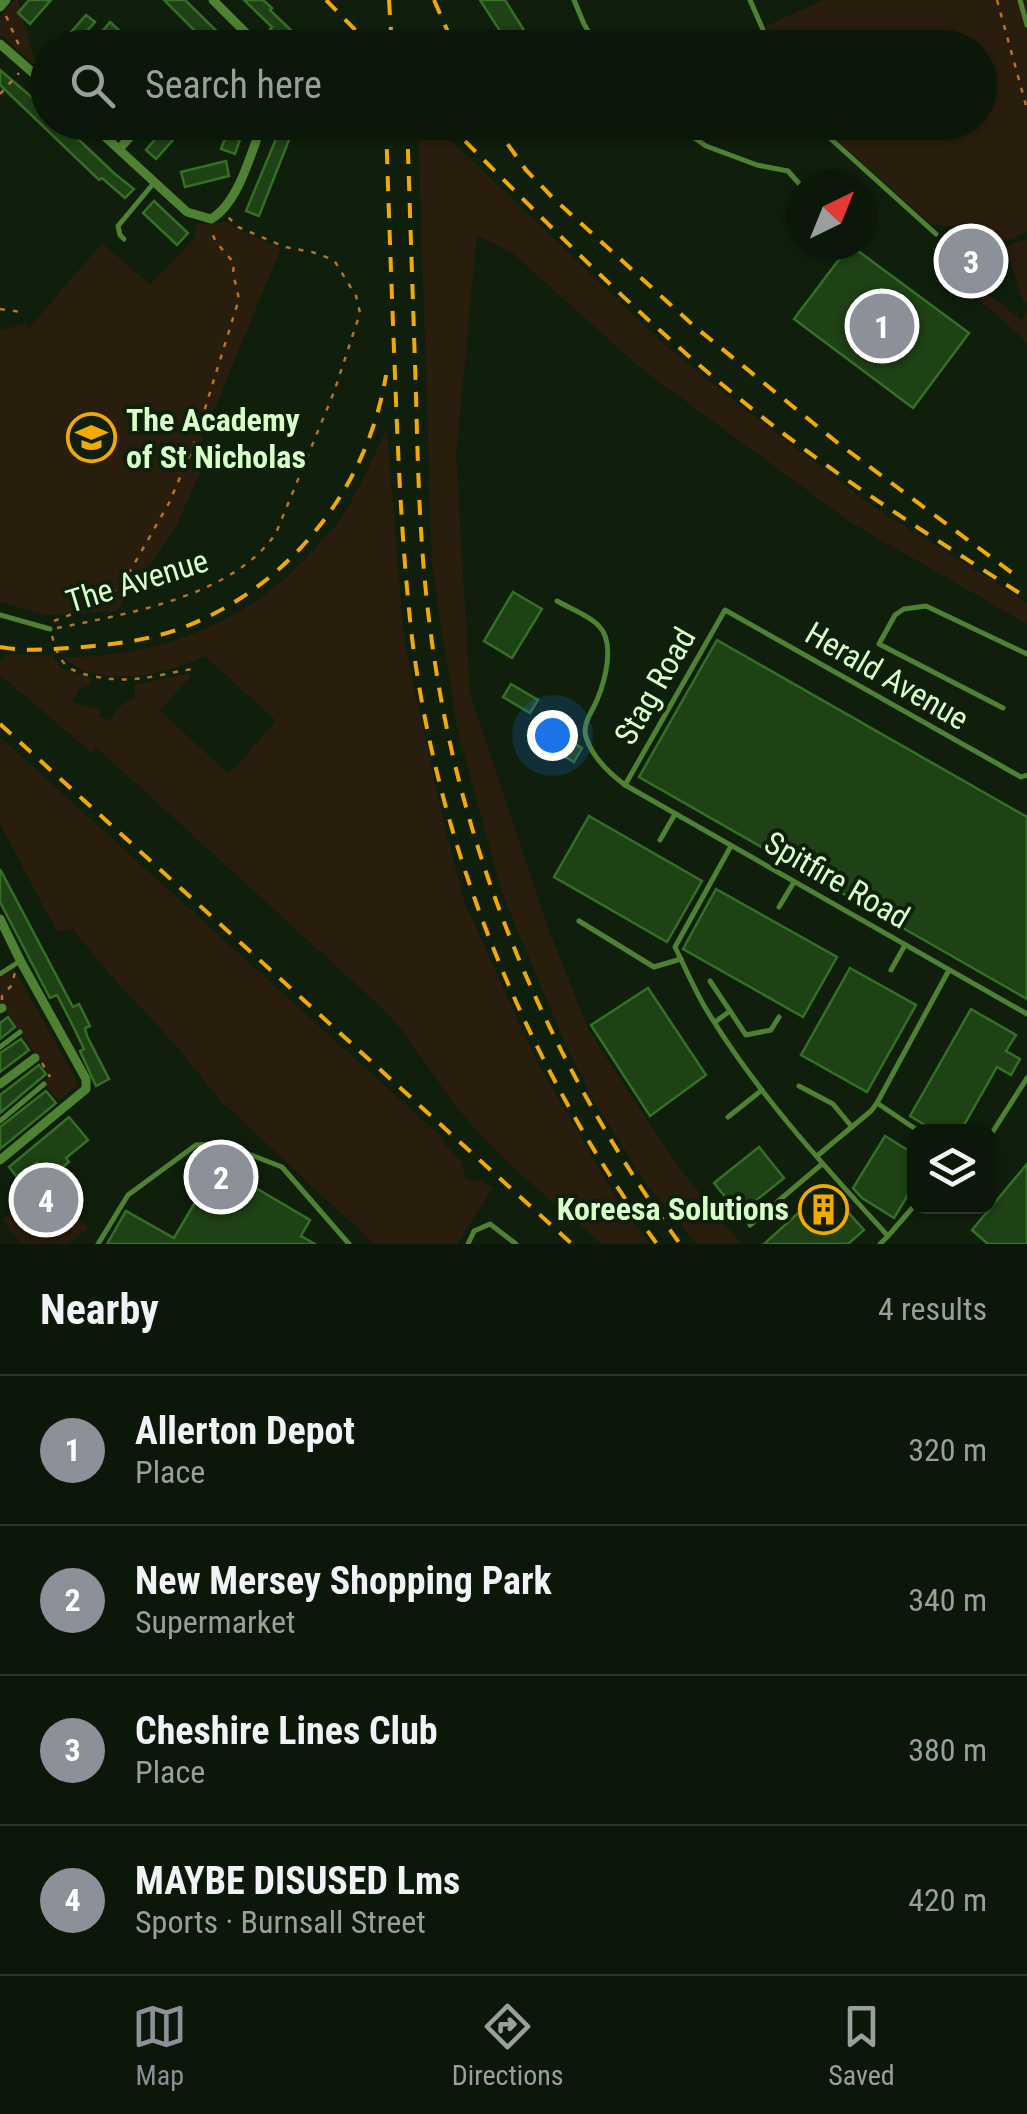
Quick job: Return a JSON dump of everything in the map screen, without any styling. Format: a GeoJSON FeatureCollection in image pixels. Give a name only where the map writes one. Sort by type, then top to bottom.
{"type":"FeatureCollection","features":[{"type":"Feature","properties":{"kind":"street"},"geometry":{"type":"LineString","coordinates":[[0,6],[6,0]]}},
{"type":"Feature","properties":{"kind":"street"},"geometry":{"type":"LineString","coordinates":[[212,0],[243,30]]}},
{"type":"Feature","properties":{"kind":"street"},"geometry":{"type":"LineString","coordinates":[[0,44],[30,71]]}},
{"type":"Feature","properties":{"kind":"street"},"geometry":{"type":"LineString","coordinates":[[109,140],[188,212],[212,219],[223,212],[236,190],[256,140]]}},
{"type":"Feature","properties":{"kind":"street"},"geometry":{"type":"LineString","coordinates":[[120,150],[129,140]]}},
{"type":"Feature","properties":{"kind":"street"},"geometry":{"type":"LineString","coordinates":[[0,920],[86,1079],[86,1089],[0,1160]]}},
{"type":"Feature","properties":{"kind":"street"},"geometry":{"type":"LineString","coordinates":[[0,1084],[34,1058]]}},
{"type":"Feature","properties":{"kind":"lane"},"geometry":{"type":"LineString","coordinates":[[574,0],[588,30]]}},
{"type":"Feature","properties":{"kind":"lane"},"geometry":{"type":"LineString","coordinates":[[750,0],[763,30]]}},
{"type":"Feature","properties":{"kind":"lane"},"geometry":{"type":"LineString","coordinates":[[1020,0],[1027,25]]}},
{"type":"Feature","properties":{"kind":"lane"},"geometry":{"type":"LineString","coordinates":[[698,140],[757,164],[787,171]]}},
{"type":"Feature","properties":{"kind":"lane"},"geometry":{"type":"LineString","coordinates":[[832,140],[936,234]]}},
{"type":"Feature","properties":{"kind":"lane"},"geometry":{"type":"LineString","coordinates":[[124,239],[118,226],[155,182]]}},
{"type":"Feature","properties":{"kind":"lane"},"geometry":{"type":"LineString","coordinates":[[557,601],[598,624],[604,635],[604,680],[585,724],[586,736],[606,771],[625,786]]}},
{"type":"Feature","properties":{"kind":"lane"},"geometry":{"type":"LineString","coordinates":[[1003,708],[880,644],[895,615],[904,609],[926,606],[1027,654]]}},
{"type":"Feature","properties":{"kind":"lane","name":"Stag Road"},"geometry":{"type":"LineString","coordinates":[[625,786],[725,610]]}},
{"type":"Feature","properties":{"kind":"lane","name":"Herald Avenue"},"geometry":{"type":"LineString","coordinates":[[725,610],[1021,778],[1027,775]]}},
{"type":"Feature","properties":{"kind":"lane","name":"The Avenue"},"geometry":{"type":"LineString","coordinates":[[0,616],[50,629]]}},
{"type":"Feature","properties":{"kind":"lane","name":"Spitfire Road"},"geometry":{"type":"LineString","coordinates":[[625,786],[1027,1014]]}},
{"type":"Feature","properties":{"kind":"lane"},"geometry":{"type":"LineString","coordinates":[[660,840],[675,814]]}},
{"type":"Feature","properties":{"kind":"lane"},"geometry":{"type":"LineString","coordinates":[[732,846],[674,947],[705,1008],[762,1090],[816,1158],[888,1236]]}},
{"type":"Feature","properties":{"kind":"lane"},"geometry":{"type":"LineString","coordinates":[[779,908],[794,882]]}},
{"type":"Feature","properties":{"kind":"lane"},"geometry":{"type":"LineString","coordinates":[[579,921],[654,967],[681,960]]}},
{"type":"Feature","properties":{"kind":"lane"},"geometry":{"type":"LineString","coordinates":[[890,970],[905,944]]}},
{"type":"Feature","properties":{"kind":"lane"},"geometry":{"type":"LineString","coordinates":[[0,974],[20,961]]}},
{"type":"Feature","properties":{"kind":"lane"},"geometry":{"type":"LineString","coordinates":[[816,1158],[878,1103],[949,970]]}},
{"type":"Feature","properties":{"kind":"lane"},"geometry":{"type":"LineString","coordinates":[[710,981],[746,1035],[770,1030],[779,1016]]}},
{"type":"Feature","properties":{"kind":"lane"},"geometry":{"type":"LineString","coordinates":[[715,1022],[730,1011]]}},
{"type":"Feature","properties":{"kind":"lane"},"geometry":{"type":"LineString","coordinates":[[0,1047],[20,1032]]}},
{"type":"Feature","properties":{"kind":"lane"},"geometry":{"type":"LineString","coordinates":[[997,1125],[1027,1078]]}},
{"type":"Feature","properties":{"kind":"lane"},"geometry":{"type":"LineString","coordinates":[[0,1121],[44,1084]]}},
{"type":"Feature","properties":{"kind":"lane"},"geometry":{"type":"LineString","coordinates":[[799,1086],[833,1104],[852,1128]]}},
{"type":"Feature","properties":{"kind":"lane"},"geometry":{"type":"LineString","coordinates":[[728,1117],[762,1090]]}},
{"type":"Feature","properties":{"kind":"lane"},"geometry":{"type":"LineString","coordinates":[[878,1103],[908,1124]]}},
{"type":"Feature","properties":{"kind":"lane"},"geometry":{"type":"LineString","coordinates":[[98,1244],[128,1195],[196,1145],[223,1144],[282,1168],[349,1244]]}},
{"type":"Feature","properties":{"kind":"lane"},"geometry":{"type":"LineString","coordinates":[[750,1225],[822,1164]]}},
{"type":"Feature","properties":{"kind":"lane"},"geometry":{"type":"LineString","coordinates":[[880,1244],[907,1214]]}},
{"type":"Feature","properties":{"kind":"lane"},"geometry":{"type":"LineString","coordinates":[[472,1242],[474,1230],[490,1224],[516,1244]]}},
{"type":"Feature","properties":{"kind":"path"},"geometry":{"type":"LineString","coordinates":[[997,0],[1027,109]]}},
{"type":"Feature","properties":{"kind":"path"},"geometry":{"type":"LineString","coordinates":[[0,6],[21,49]]}},
{"type":"Feature","properties":{"kind":"path"},"geometry":{"type":"LineString","coordinates":[[0,94],[24,66]]}},
{"type":"Feature","properties":{"kind":"path","name":"The Avenue"},"geometry":{"type":"LineString","coordinates":[[50,629],[198,592],[236,573],[276,533],[334,392],[360,313],[356,296],[334,260],[285,247],[238,227],[223,212]]}},
{"type":"Feature","properties":{"kind":"path"},"geometry":{"type":"LineString","coordinates":[[41,626],[103,602],[125,580],[169,503],[192,447],[239,300],[234,263],[216,242],[208,218]]}},
{"type":"Feature","properties":{"kind":"path"},"geometry":{"type":"LineString","coordinates":[[0,309],[21,312]]}},
{"type":"Feature","properties":{"kind":"path"},"geometry":{"type":"LineString","coordinates":[[50,629],[67,667],[80,673],[114,681],[192,669]]}},
{"type":"Feature","properties":{"kind":"path"},"geometry":{"type":"LineString","coordinates":[[1,1007],[2,996],[12,985],[20,961]]}},
{"type":"Feature","properties":{"kind":"shaded area"},"geometry":{"type":"Polygon","coordinates":[[[18,0],[30,44],[30,61],[0,34],[0,17],[18,0]]]}},
{"type":"Feature","properties":{"kind":"shaded area"},"geometry":{"type":"Polygon","coordinates":[[[824,0],[1027,0],[1027,232],[994,246],[961,228],[931,224],[877,176],[877,170],[870,170],[836,140],[997,140],[997,30],[768,30],[766,26],[824,0]]]}},
{"type":"Feature","properties":{"kind":"shaded area"},"geometry":{"type":"Polygon","coordinates":[[[419,140],[451,140],[662,342],[743,408],[870,504],[1027,603],[1027,624],[853,524],[643,370],[512,253],[477,235],[456,455],[470,693],[550,933],[588,1029],[675,1162],[741,1244],[697,1244],[649,1188],[597,1106],[564,1041],[502,893],[457,728],[432,566],[419,140]]]}},
{"type":"Feature","properties":{"kind":"shaded area","name":"The Academy of St Nicholas"},"geometry":{"type":"Polygon","coordinates":[[[227,222],[281,248],[196,454],[202,468],[176,527],[117,611],[46,615],[0,602],[0,331],[25,323],[29,328],[102,243],[150,285],[193,239],[197,224],[227,222]]]}},
{"type":"Feature","properties":{"kind":"shaded area"},"geometry":{"type":"Polygon","coordinates":[[[1027,239],[1027,302],[1024,303],[1005,246],[1027,239]]]}},
{"type":"Feature","properties":{"kind":"shaded area"},"geometry":{"type":"Polygon","coordinates":[[[946,262],[1022,320],[1027,310],[1027,343],[935,264],[946,262]]]}},
{"type":"Feature","properties":{"kind":"shaded area"},"geometry":{"type":"Polygon","coordinates":[[[387,429],[404,640],[464,901],[536,1060],[621,1206],[650,1244],[602,1244],[530,1183],[464,1116],[384,1010],[96,747],[91,752],[0,675],[0,662],[7,654],[53,656],[61,668],[93,678],[88,686],[79,689],[72,702],[100,709],[99,717],[112,720],[120,706],[135,698],[135,685],[188,673],[190,677],[160,711],[229,774],[276,721],[205,656],[172,669],[132,676],[94,673],[63,657],[98,656],[166,643],[198,632],[258,599],[286,578],[338,522],[387,429]]]}},
{"type":"Feature","properties":{"kind":"shaded area"},"geometry":{"type":"Polygon","coordinates":[[[0,737],[444,1139],[462,1162],[465,1177],[482,1180],[493,1188],[457,1244],[374,1244],[220,1100],[73,929],[57,932],[0,824],[0,737]]]}},
{"type":"Feature","properties":{"kind":"shaded area"},"geometry":{"type":"Polygon","coordinates":[[[14,969],[76,1079],[77,1085],[58,1101],[43,1082],[50,1076],[0,1002],[0,978],[14,969]]]}},
{"type":"Feature","properties":{"kind":"shaded area"},"geometry":{"type":"Polygon","coordinates":[[[51,1181],[88,1229],[68,1244],[21,1244],[2,1220],[51,1181]]]}},
{"type":"Feature","properties":{"kind":"building"},"geometry":{"type":"Polygon","coordinates":[[[29,0],[51,0],[30,24],[18,13],[29,0]]]}},
{"type":"Feature","properties":{"kind":"building"},"geometry":{"type":"Polygon","coordinates":[[[164,0],[185,0],[216,30],[194,30],[164,0]]]}},
{"type":"Feature","properties":{"kind":"building"},"geometry":{"type":"Polygon","coordinates":[[[244,0],[263,0],[291,30],[271,30],[244,0]]]}},
{"type":"Feature","properties":{"kind":"building"},"geometry":{"type":"Polygon","coordinates":[[[480,0],[505,0],[524,30],[499,30],[480,0]]]}},
{"type":"Feature","properties":{"kind":"building"},"geometry":{"type":"Polygon","coordinates":[[[86,15],[95,22],[88,30],[73,30],[86,15]]]}},
{"type":"Feature","properties":{"kind":"building"},"geometry":{"type":"Polygon","coordinates":[[[0,70],[30,96],[30,114],[0,85],[0,70]]]}},
{"type":"Feature","properties":{"kind":"building"},"geometry":{"type":"Polygon","coordinates":[[[57,140],[79,140],[134,189],[125,198],[102,178],[99,180],[57,140]]]}},
{"type":"Feature","properties":{"kind":"building"},"geometry":{"type":"Polygon","coordinates":[[[155,140],[173,140],[156,159],[146,150],[155,140]]]}},
{"type":"Feature","properties":{"kind":"building"},"geometry":{"type":"Polygon","coordinates":[[[224,140],[240,140],[235,154],[221,149],[224,140]]]}},
{"type":"Feature","properties":{"kind":"building"},"geometry":{"type":"Polygon","coordinates":[[[276,140],[289,140],[259,216],[246,211],[276,140]]]}},
{"type":"Feature","properties":{"kind":"building"},"geometry":{"type":"Polygon","coordinates":[[[226,161],[229,176],[185,187],[181,172],[226,161]]]}},
{"type":"Feature","properties":{"kind":"building"},"geometry":{"type":"Polygon","coordinates":[[[154,201],[188,233],[177,245],[143,213],[154,201]]]}},
{"type":"Feature","properties":{"kind":"building"},"geometry":{"type":"Polygon","coordinates":[[[955,232],[994,259],[992,262],[1000,268],[990,289],[939,254],[955,232]]]}},
{"type":"Feature","properties":{"kind":"building"},"geometry":{"type":"Polygon","coordinates":[[[839,260],[870,260],[969,333],[913,408],[794,319],[839,260]]]}},
{"type":"Feature","properties":{"kind":"building"},"geometry":{"type":"Polygon","coordinates":[[[513,592],[542,609],[512,658],[484,641],[513,592]]]}},
{"type":"Feature","properties":{"kind":"building"},"geometry":{"type":"Polygon","coordinates":[[[717,640],[1027,817],[1027,999],[639,777],[717,640]]]}},
{"type":"Feature","properties":{"kind":"building"},"geometry":{"type":"Polygon","coordinates":[[[511,684],[538,700],[530,713],[503,697],[511,684]]]}},
{"type":"Feature","properties":{"kind":"building"},"geometry":{"type":"Polygon","coordinates":[[[541,713],[567,728],[562,736],[582,748],[574,762],[528,735],[541,713]]]}},
{"type":"Feature","properties":{"kind":"building"},"geometry":{"type":"Polygon","coordinates":[[[589,816],[702,881],[667,942],[554,877],[589,816]]]}},
{"type":"Feature","properties":{"kind":"building"},"geometry":{"type":"Polygon","coordinates":[[[0,869],[73,1007],[79,1004],[90,1026],[85,1028],[87,1036],[109,1079],[96,1086],[80,1051],[84,1049],[57,995],[50,998],[0,902],[0,869]]]}},
{"type":"Feature","properties":{"kind":"building"},"geometry":{"type":"Polygon","coordinates":[[[716,889],[837,957],[803,1017],[683,949],[716,889]]]}},
{"type":"Feature","properties":{"kind":"building"},"geometry":{"type":"Polygon","coordinates":[[[850,968],[916,1005],[867,1092],[801,1055],[850,968]]]}},
{"type":"Feature","properties":{"kind":"building"},"geometry":{"type":"Polygon","coordinates":[[[648,988],[706,1075],[650,1116],[591,1025],[648,988]]]}},
{"type":"Feature","properties":{"kind":"building"},"geometry":{"type":"Polygon","coordinates":[[[971,1009],[1016,1035],[1006,1051],[1020,1059],[1011,1075],[997,1067],[965,1124],[924,1124],[910,1116],[971,1009]]]}},
{"type":"Feature","properties":{"kind":"building"},"geometry":{"type":"Polygon","coordinates":[[[8,1017],[15,1027],[0,1039],[0,1023],[8,1017]]]}},
{"type":"Feature","properties":{"kind":"building"},"geometry":{"type":"Polygon","coordinates":[[[21,1039],[29,1050],[0,1072],[0,1053],[21,1039]]]}},
{"type":"Feature","properties":{"kind":"building"},"geometry":{"type":"Polygon","coordinates":[[[39,1065],[46,1074],[0,1113],[0,1095],[39,1065]]]}},
{"type":"Feature","properties":{"kind":"building"},"geometry":{"type":"Polygon","coordinates":[[[46,1091],[56,1103],[0,1149],[0,1127],[46,1091]]]}},
{"type":"Feature","properties":{"kind":"building"},"geometry":{"type":"Polygon","coordinates":[[[69,1117],[88,1140],[66,1158],[69,1162],[49,1178],[37,1163],[22,1176],[16,1176],[9,1167],[69,1117]]]}},
{"type":"Feature","properties":{"kind":"building"},"geometry":{"type":"Polygon","coordinates":[[[885,1136],[907,1150],[907,1197],[894,1218],[853,1188],[885,1136]]]}},
{"type":"Feature","properties":{"kind":"building"},"geometry":{"type":"Polygon","coordinates":[[[759,1147],[784,1178],[739,1214],[714,1183],[759,1147]]]}},
{"type":"Feature","properties":{"kind":"building"},"geometry":{"type":"Polygon","coordinates":[[[1027,1164],[1027,1244],[988,1244],[972,1230],[985,1214],[997,1214],[997,1200],[1027,1164]]]}},
{"type":"Feature","properties":{"kind":"building"},"geometry":{"type":"Polygon","coordinates":[[[217,1165],[310,1220],[301,1236],[315,1244],[107,1244],[126,1211],[174,1238],[217,1165]]]}},
{"type":"Feature","properties":{"kind":"building","name":"Koreesa Solutions"},"geometry":{"type":"Polygon","coordinates":[[[826,1188],[864,1230],[848,1244],[764,1244],[826,1188]]]}},
{"type":"Feature","properties":{"kind":"railway"},"geometry":{"type":"LineString","coordinates":[[326,0],[355,30]]}},
{"type":"Feature","properties":{"kind":"railway"},"geometry":{"type":"LineString","coordinates":[[389,0],[391,30]]}},
{"type":"Feature","properties":{"kind":"railway"},"geometry":{"type":"LineString","coordinates":[[434,0],[447,30]]}},
{"type":"Feature","properties":{"kind":"railway"},"geometry":{"type":"LineString","coordinates":[[387,140],[407,585],[425,719],[444,799],[468,878],[530,1032],[611,1177],[657,1244]]}},
{"type":"Feature","properties":{"kind":"railway"},"geometry":{"type":"LineString","coordinates":[[408,140],[424,575],[445,718],[464,799],[488,878],[551,1031],[590,1104],[680,1244]]}},
{"type":"Feature","properties":{"kind":"railway"},"geometry":{"type":"LineString","coordinates":[[464,140],[630,303],[746,404],[848,481],[1027,598]]}},
{"type":"Feature","properties":{"kind":"railway"},"geometry":{"type":"LineString","coordinates":[[505,140],[553,198],[694,326],[839,444],[1019,578]]}},
{"type":"Feature","properties":{"kind":"railway"},"geometry":{"type":"LineString","coordinates":[[0,647],[62,649],[150,638],[225,608],[260,585],[319,526],[343,492],[377,416],[386,375]]}},
{"type":"Feature","properties":{"kind":"railway"},"geometry":{"type":"LineString","coordinates":[[0,724],[572,1244]]}},
{"type":"Feature","properties":{"kind":"place","name":"Cheshire Lines Club"},"geometry":{"type":"Point","coordinates":[971,261]}},
{"type":"Feature","properties":{"kind":"place","name":"Allerton Depot"},"geometry":{"type":"Point","coordinates":[882,326]}},
{"type":"Feature","properties":{"kind":"place","name":"The Academy of St Nicholas"},"geometry":{"type":"Point","coordinates":[91,438]}},
{"type":"Feature","properties":{"kind":"place","name":"New Mersey Shopping Park"},"geometry":{"type":"Point","coordinates":[221,1177]}},
{"type":"Feature","properties":{"kind":"place","name":"MAYBE DISUSED Lms"},"geometry":{"type":"Point","coordinates":[46,1200]}},
{"type":"Feature","properties":{"kind":"place","name":"Koreesa Solutions"},"geometry":{"type":"Point","coordinates":[824,1209]}}]}
